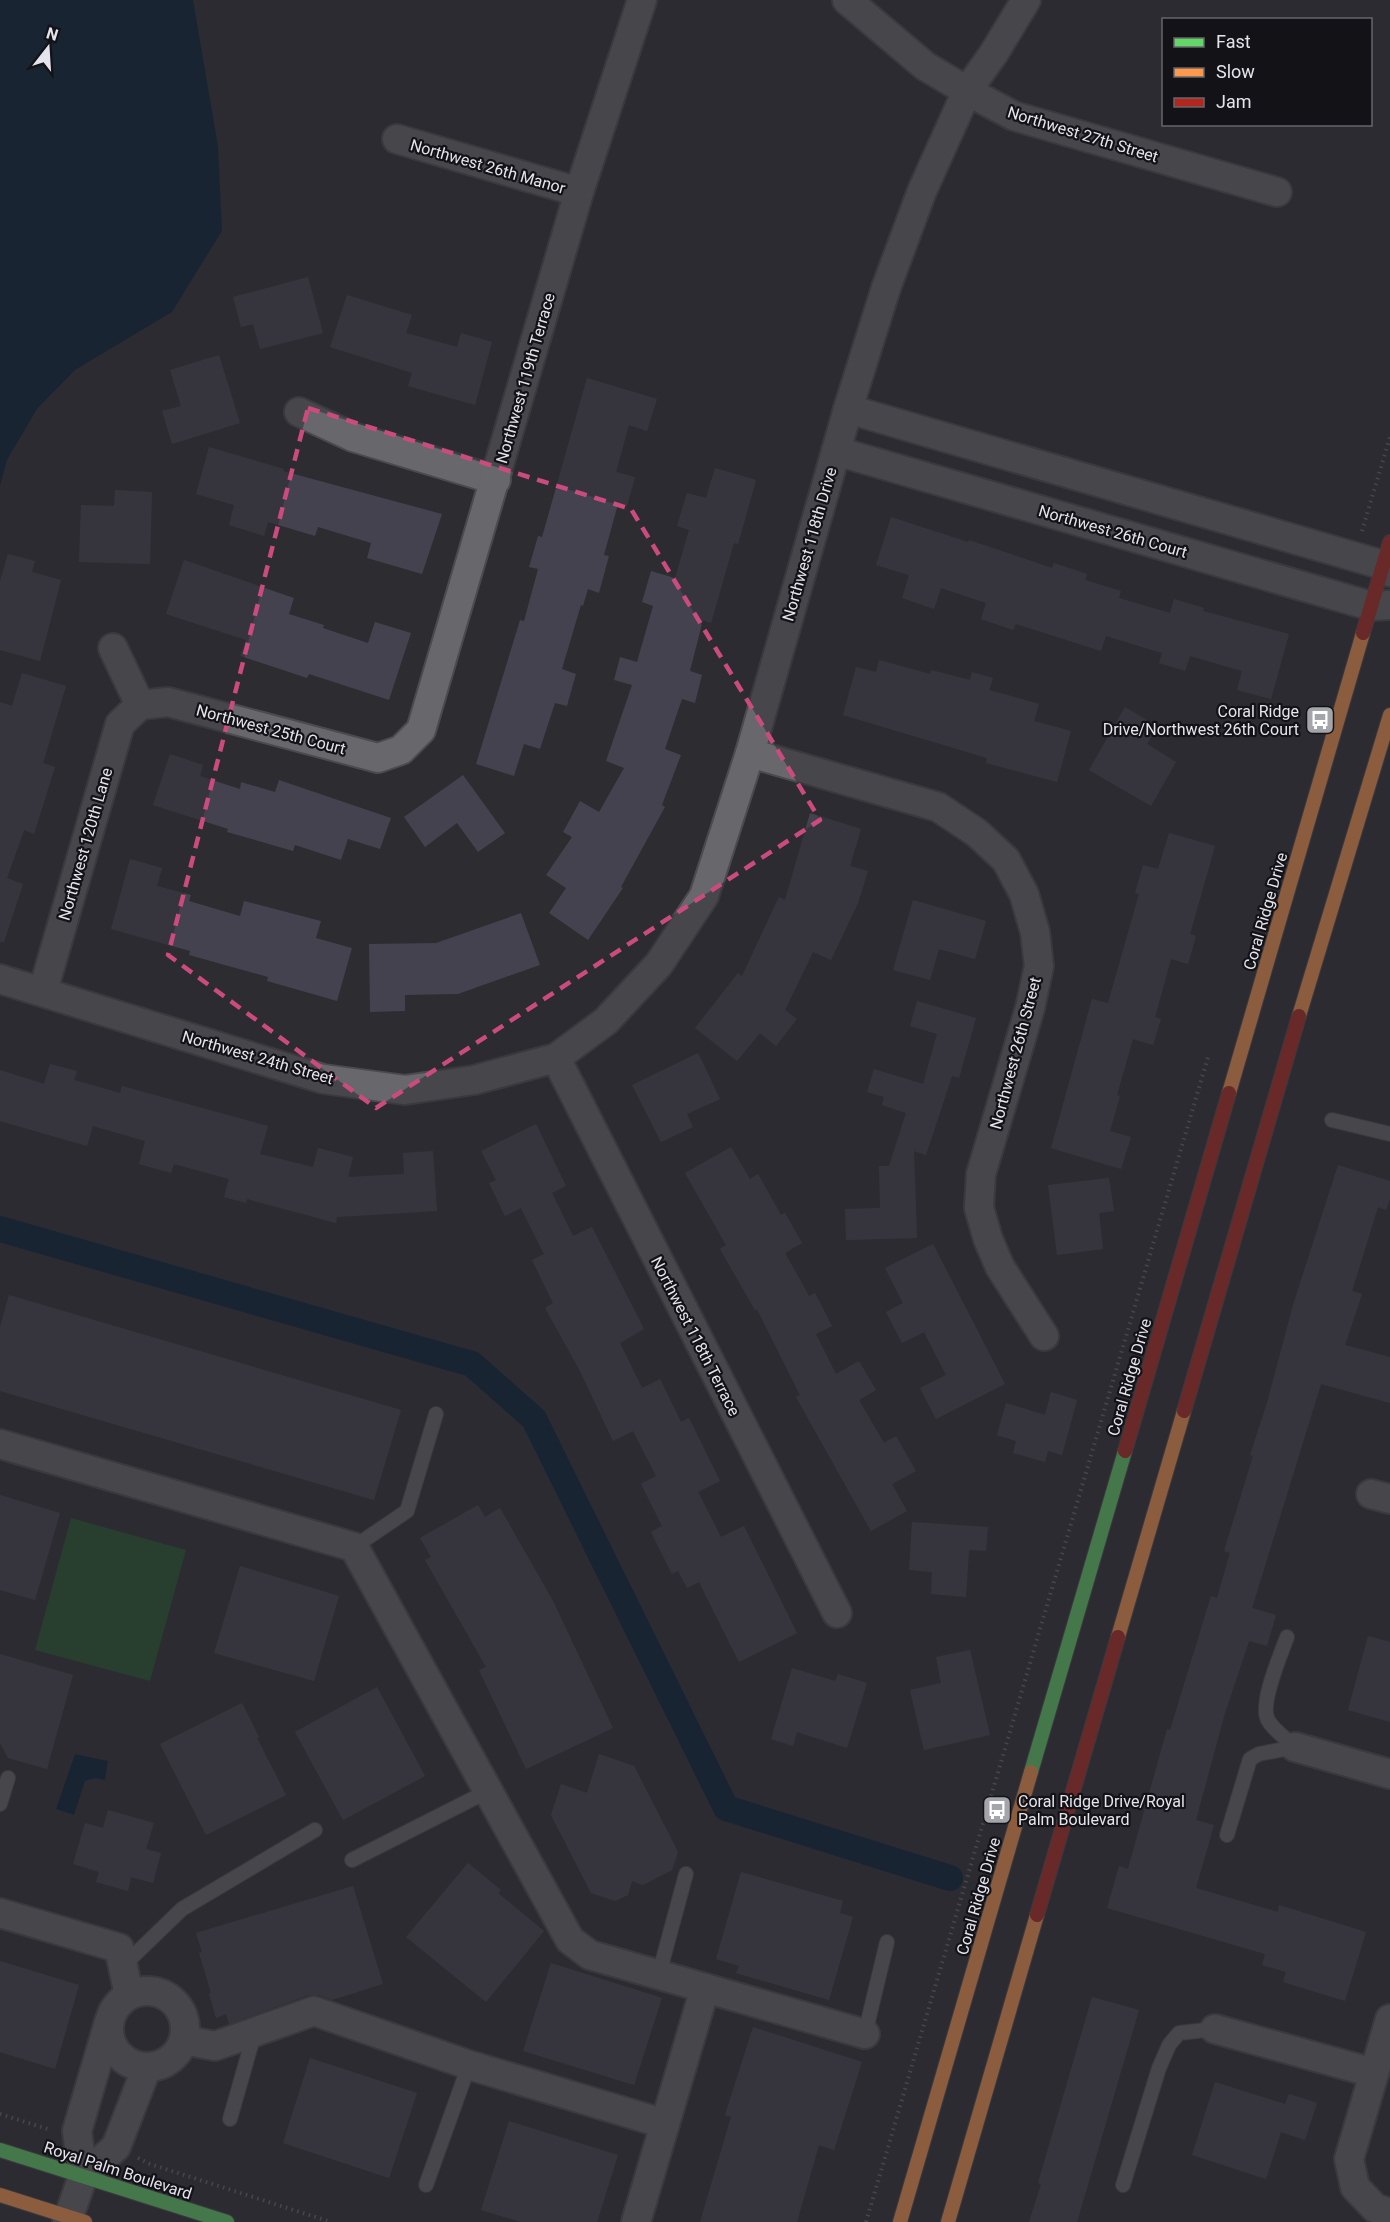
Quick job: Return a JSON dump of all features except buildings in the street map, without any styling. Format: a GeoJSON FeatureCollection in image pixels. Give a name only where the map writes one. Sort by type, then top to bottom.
{"type":"FeatureCollection","features":[{"type":"Feature","properties":{"kind":"main road","name":"Coral Ridge Drive"},"geometry":{"type":"LineString","coordinates":[[900,2222],[1127,1467],[1381,605],[1388,560]]}},
{"type":"Feature","properties":{"kind":"main road"},"geometry":{"type":"LineString","coordinates":[[948,2222],[1160,1477],[1390,715]]}},
{"type":"Feature","properties":{"kind":"main road","name":"Royal Palm Boulevard"},"geometry":{"type":"LineString","coordinates":[[0,2150],[227,2222]]}},
{"type":"Feature","properties":{"kind":"main road"},"geometry":{"type":"LineString","coordinates":[[0,2195],[74,2220]]}},
{"type":"Feature","properties":{"kind":"street","name":"Northwest 119th Terrace"},"geometry":{"type":"LineString","coordinates":[[401,750],[421,730],[579,192],[642,0]]}},
{"type":"Feature","properties":{"kind":"street","name":"Northwest 27th Street"},"geometry":{"type":"LineString","coordinates":[[847,0],[925,66],[1014,116],[1277,192]]}},
{"type":"Feature","properties":{"kind":"street","name":"Northwest 118th Drive"},"geometry":{"type":"LineString","coordinates":[[556,1058],[606,1021],[659,964],[704,896],[750,753],[848,409],[886,288],[918,202],[967,91],[994,53],[1026,0]]}},
{"type":"Feature","properties":{"kind":"street","name":"Northwest 26th Manor"},"geometry":{"type":"LineString","coordinates":[[397,139],[579,192]]}},
{"type":"Feature","properties":{"kind":"street"},"geometry":{"type":"LineString","coordinates":[[848,409],[1354,557],[1388,560]]}},
{"type":"Feature","properties":{"kind":"street"},"geometry":{"type":"LineString","coordinates":[[299,412],[353,437],[496,480]]}},
{"type":"Feature","properties":{"kind":"street","name":"Northwest 26th Court"},"geometry":{"type":"LineString","coordinates":[[836,451],[1381,605]]}},
{"type":"Feature","properties":{"kind":"street"},"geometry":{"type":"LineString","coordinates":[[113,648],[140,705]]}},
{"type":"Feature","properties":{"kind":"street","name":"Northwest 25th Court"},"geometry":{"type":"LineString","coordinates":[[140,705],[168,702],[378,758],[401,750]]}},
{"type":"Feature","properties":{"kind":"street","name":"Northwest 120th Lane"},"geometry":{"type":"LineString","coordinates":[[43,991],[120,724],[140,705]]}},
{"type":"Feature","properties":{"kind":"street","name":"Northwest 26th Street"},"geometry":{"type":"LineString","coordinates":[[750,753],[938,807],[977,833],[1005,860],[1024,894],[1035,932],[1039,966],[1030,1008],[981,1174],[979,1208],[988,1239],[1000,1267],[1044,1336]]}},
{"type":"Feature","properties":{"kind":"street","name":"Northwest 24th Street"},"geometry":{"type":"LineString","coordinates":[[0,979],[323,1079],[405,1090],[474,1080],[556,1058]]}},
{"type":"Feature","properties":{"kind":"street","name":"Northwest 118th Terrace"},"geometry":{"type":"LineString","coordinates":[[556,1058],[837,1613]]}},
{"type":"Feature","properties":{"kind":"street"},"geometry":{"type":"LineString","coordinates":[[0,1444],[354,1547],[570,1940],[590,1955],[865,2034]]}},
{"type":"Feature","properties":{"kind":"street"},"geometry":{"type":"LineString","coordinates":[[1295,1747],[1390,1774]]}},
{"type":"Feature","properties":{"kind":"street"},"geometry":{"type":"LineString","coordinates":[[0,1913],[120,1947],[129,1995]]}},
{"type":"Feature","properties":{"kind":"street"},"geometry":{"type":"LineString","coordinates":[[636,2222],[705,1988]]}},
{"type":"Feature","properties":{"kind":"street"},"geometry":{"type":"LineString","coordinates":[[74,2220],[83,2176],[77,2131],[110,2020],[119,2003],[129,1995],[142,1991],[155,1991],[165,1995],[175,2003],[182,2014],[185,2027],[184,2040],[172,2058],[160,2064],[147,2067],[134,2064],[122,2058],[113,2046],[109,2034],[110,2020]]}},
{"type":"Feature","properties":{"kind":"street"},"geometry":{"type":"LineString","coordinates":[[184,2040],[215,2046],[314,2011],[468,2065],[665,2124]]}},
{"type":"Feature","properties":{"kind":"street"},"geometry":{"type":"LineString","coordinates":[[1390,2019],[1349,2159],[1355,2187],[1375,2208],[1390,2213]]}},
{"type":"Feature","properties":{"kind":"street"},"geometry":{"type":"LineString","coordinates":[[1215,2029],[1374,2073]]}},
{"type":"Feature","properties":{"kind":"street"},"geometry":{"type":"LineString","coordinates":[[83,2176],[114,2149],[147,2067]]}},
{"type":"Feature","properties":{"kind":"lane"},"geometry":{"type":"LineString","coordinates":[[1332,1120],[1390,1134]]}},
{"type":"Feature","properties":{"kind":"lane"},"geometry":{"type":"LineString","coordinates":[[354,1547],[407,1511],[436,1414]]}},
{"type":"Feature","properties":{"kind":"lane"},"geometry":{"type":"LineString","coordinates":[[1287,1637],[1267,1696],[1266,1709],[1267,1719],[1295,1747]]}},
{"type":"Feature","properties":{"kind":"lane"},"geometry":{"type":"LineString","coordinates":[[1227,1835],[1250,1759],[1258,1754],[1295,1747]]}},
{"type":"Feature","properties":{"kind":"lane"},"geometry":{"type":"LineString","coordinates":[[0,1804],[8,1778]]}},
{"type":"Feature","properties":{"kind":"lane"},"geometry":{"type":"LineString","coordinates":[[352,1860],[488,1791]]}},
{"type":"Feature","properties":{"kind":"lane"},"geometry":{"type":"LineString","coordinates":[[123,1966],[182,1909],[315,1830]]}},
{"type":"Feature","properties":{"kind":"lane"},"geometry":{"type":"LineString","coordinates":[[659,1974],[686,1874]]}},
{"type":"Feature","properties":{"kind":"lane"},"geometry":{"type":"LineString","coordinates":[[865,2034],[887,1942]]}},
{"type":"Feature","properties":{"kind":"lane"},"geometry":{"type":"LineString","coordinates":[[1123,2185],[1159,2068],[1169,2044],[1179,2033],[1215,2029]]}},
{"type":"Feature","properties":{"kind":"lane"},"geometry":{"type":"LineString","coordinates":[[230,2119],[256,2030]]}},
{"type":"Feature","properties":{"kind":"lane"},"geometry":{"type":"LineString","coordinates":[[426,2185],[468,2065]]}},
{"type":"Feature","properties":{"kind":"path"},"geometry":{"type":"LineString","coordinates":[[1354,557],[1390,437]]}},
{"type":"Feature","properties":{"kind":"path"},"geometry":{"type":"LineString","coordinates":[[866,2222],[1208,1055]]}},
{"type":"Feature","properties":{"kind":"path"},"geometry":{"type":"LineString","coordinates":[[0,2114],[77,2138]]}},
{"type":"Feature","properties":{"kind":"path"},"geometry":{"type":"LineString","coordinates":[[114,2149],[150,2164],[331,2222]]}},
{"type":"Feature","properties":{"kind":"highlighted area"},"geometry":{"type":"Polygon","coordinates":[[[308,408],[631,509],[820,820],[376,1108],[168,955],[308,408]]]}},
{"type":"Feature","properties":{"kind":"green space"},"geometry":{"type":"Polygon","coordinates":[[[71,1518],[186,1550],[150,1681],[35,1650],[71,1518]]]}},
{"type":"Feature","properties":{"kind":"water"},"geometry":{"type":"Polygon","coordinates":[[[0,0],[193,0],[218,146],[222,231],[172,312],[75,370],[37,409],[7,460],[0,486],[0,0]]]}},
{"type":"Feature","properties":{"kind":"water"},"geometry":{"type":"Polygon","coordinates":[[[75,1754],[108,1761],[105,1780],[95,1778],[85,1781],[74,1815],[56,1809],[75,1754]]]}},
{"type":"Feature","properties":{"kind":"waterway"},"geometry":{"type":"LineString","coordinates":[[0,1229],[472,1364],[534,1419],[726,1808],[950,1878]]}},
{"type":"Feature","properties":{"kind":"traffic: fast"},"geometry":{"type":"LineString","coordinates":[[1031,1772],[1125,1451]]}},
{"type":"Feature","properties":{"kind":"traffic: fast"},"geometry":{"type":"LineString","coordinates":[[0,2150],[227,2222]]}},
{"type":"Feature","properties":{"kind":"traffic: slow"},"geometry":{"type":"LineString","coordinates":[[1229,1093],[1363,633]]}},
{"type":"Feature","properties":{"kind":"traffic: slow"},"geometry":{"type":"LineString","coordinates":[[1299,1016],[1390,715]]}},
{"type":"Feature","properties":{"kind":"traffic: slow"},"geometry":{"type":"LineString","coordinates":[[1118,1637],[1184,1411]]}},
{"type":"Feature","properties":{"kind":"traffic: slow"},"geometry":{"type":"LineString","coordinates":[[900,2222],[1031,1772]]}},
{"type":"Feature","properties":{"kind":"traffic: slow"},"geometry":{"type":"LineString","coordinates":[[948,2222],[1037,1915]]}},
{"type":"Feature","properties":{"kind":"traffic: slow"},"geometry":{"type":"LineString","coordinates":[[0,2195],[85,2222]]}},
{"type":"Feature","properties":{"kind":"traffic: jam"},"geometry":{"type":"LineString","coordinates":[[1363,633],[1390,542]]}},
{"type":"Feature","properties":{"kind":"traffic: jam"},"geometry":{"type":"LineString","coordinates":[[1184,1411],[1299,1016]]}},
{"type":"Feature","properties":{"kind":"traffic: jam"},"geometry":{"type":"LineString","coordinates":[[1125,1451],[1229,1093]]}},
{"type":"Feature","properties":{"kind":"traffic: jam"},"geometry":{"type":"LineString","coordinates":[[1037,1915],[1118,1637]]}},
{"type":"Feature","properties":{"kind":"place","name":"Coral Ridge Drive/Northwest 26th Court"},"geometry":{"type":"Point","coordinates":[1320,720]}},
{"type":"Feature","properties":{"kind":"place","name":"Coral Ridge Drive/Royal Palm Boulevard"},"geometry":{"type":"Point","coordinates":[997,1810]}}]}
